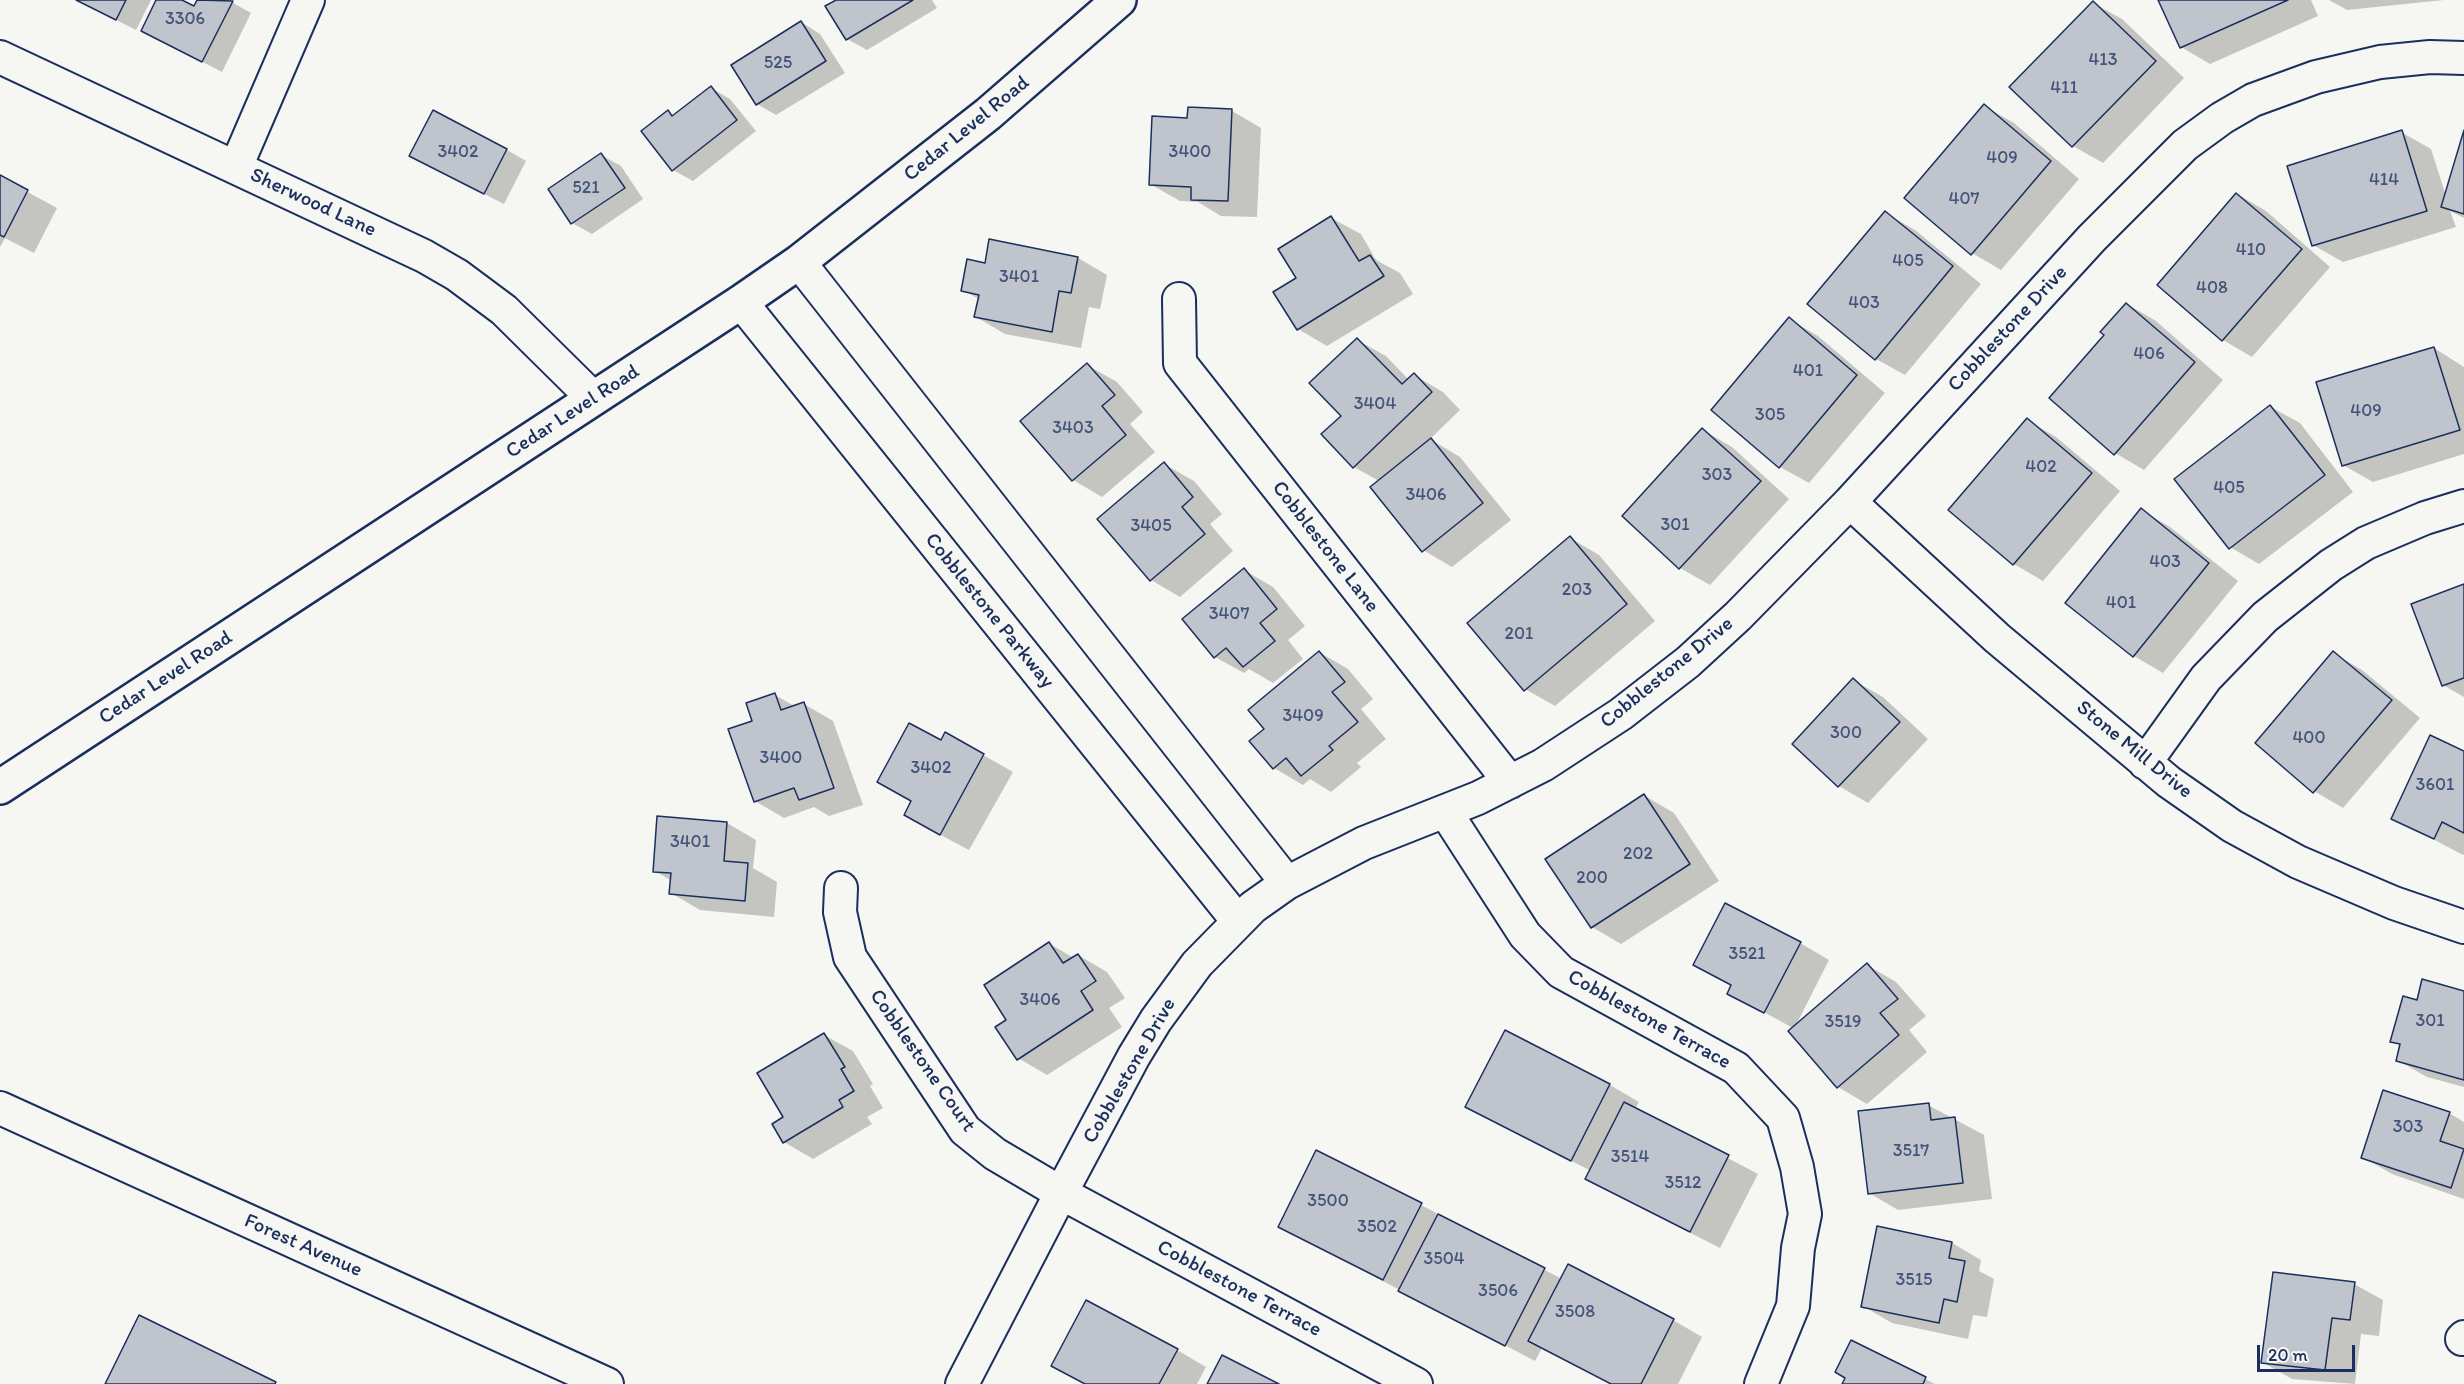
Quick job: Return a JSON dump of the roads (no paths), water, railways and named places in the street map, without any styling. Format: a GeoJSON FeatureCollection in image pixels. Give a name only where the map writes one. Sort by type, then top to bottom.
{"type":"FeatureCollection","features":[{"type":"Feature","properties":{"kind":"main road","name":"Cedar Level Road"},"geometry":{"type":"LineString","coordinates":[[0,787],[799,262],[988,114],[1119,0]]}},
{"type":"Feature","properties":{"kind":"street"},"geometry":{"type":"LineString","coordinates":[[236,167],[308,0]]}},
{"type":"Feature","properties":{"kind":"street","name":"Sherwood Lane"},"geometry":{"type":"LineString","coordinates":[[0,57],[423,255],[457,275],[504,310],[593,398]]}},
{"type":"Feature","properties":{"kind":"street","name":"Cobblestone Drive"},"geometry":{"type":"LineString","coordinates":[[962,1384],[1134,1056],[1156,1020],[1197,964],[1253,906],[1287,883],[1364,843],[1445,811],[1543,765],[1621,714],[1688,662],[1738,616],[1850,502],[2092,238],[2186,145],[2222,118],[2253,100],[2316,77],[2380,62],[2430,57],[2464,58]]}},
{"type":"Feature","properties":{"kind":"street"},"geometry":{"type":"LineString","coordinates":[[799,262],[1287,883]]}},
{"type":"Feature","properties":{"kind":"street","name":"Cobblestone Lane"},"geometry":{"type":"LineString","coordinates":[[1179,299],[1180,363],[1510,782]]}},
{"type":"Feature","properties":{"kind":"street","name":"Cobblestone Parkway"},"geometry":{"type":"LineString","coordinates":[[741,302],[1238,920]]}},
{"type":"Feature","properties":{"kind":"street","name":"Stone Mill Drive"},"geometry":{"type":"LineString","coordinates":[[1850,502],[1997,638],[2145,763],[2232,826],[2298,862],[2394,903],[2464,927]]}},
{"type":"Feature","properties":{"kind":"street"},"geometry":{"type":"LineString","coordinates":[[2145,763],[2206,678],[2265,617],[2331,565],[2366,543],[2425,518],[2464,506]]}},
{"type":"Feature","properties":{"kind":"street","name":"Cobblestone Terrace"},"geometry":{"type":"LineString","coordinates":[[1445,811],[1525,935],[1562,972],[1736,1068],[1783,1118],[1797,1167],[1805,1214],[1798,1248],[1793,1306],[1761,1384]]}},
{"type":"Feature","properties":{"kind":"street","name":"Cobblestone Court"},"geometry":{"type":"LineString","coordinates":[[841,888],[840,912],[850,957],[965,1130],[995,1154],[1061,1193]]}},
{"type":"Feature","properties":{"kind":"street","name":"Forest Avenue"},"geometry":{"type":"LineString","coordinates":[[0,1108],[607,1384]]}},
{"type":"Feature","properties":{"kind":"street","name":"Cobblestone Terrace"},"geometry":{"type":"LineString","coordinates":[[1061,1193],[1416,1384]]}}]}
